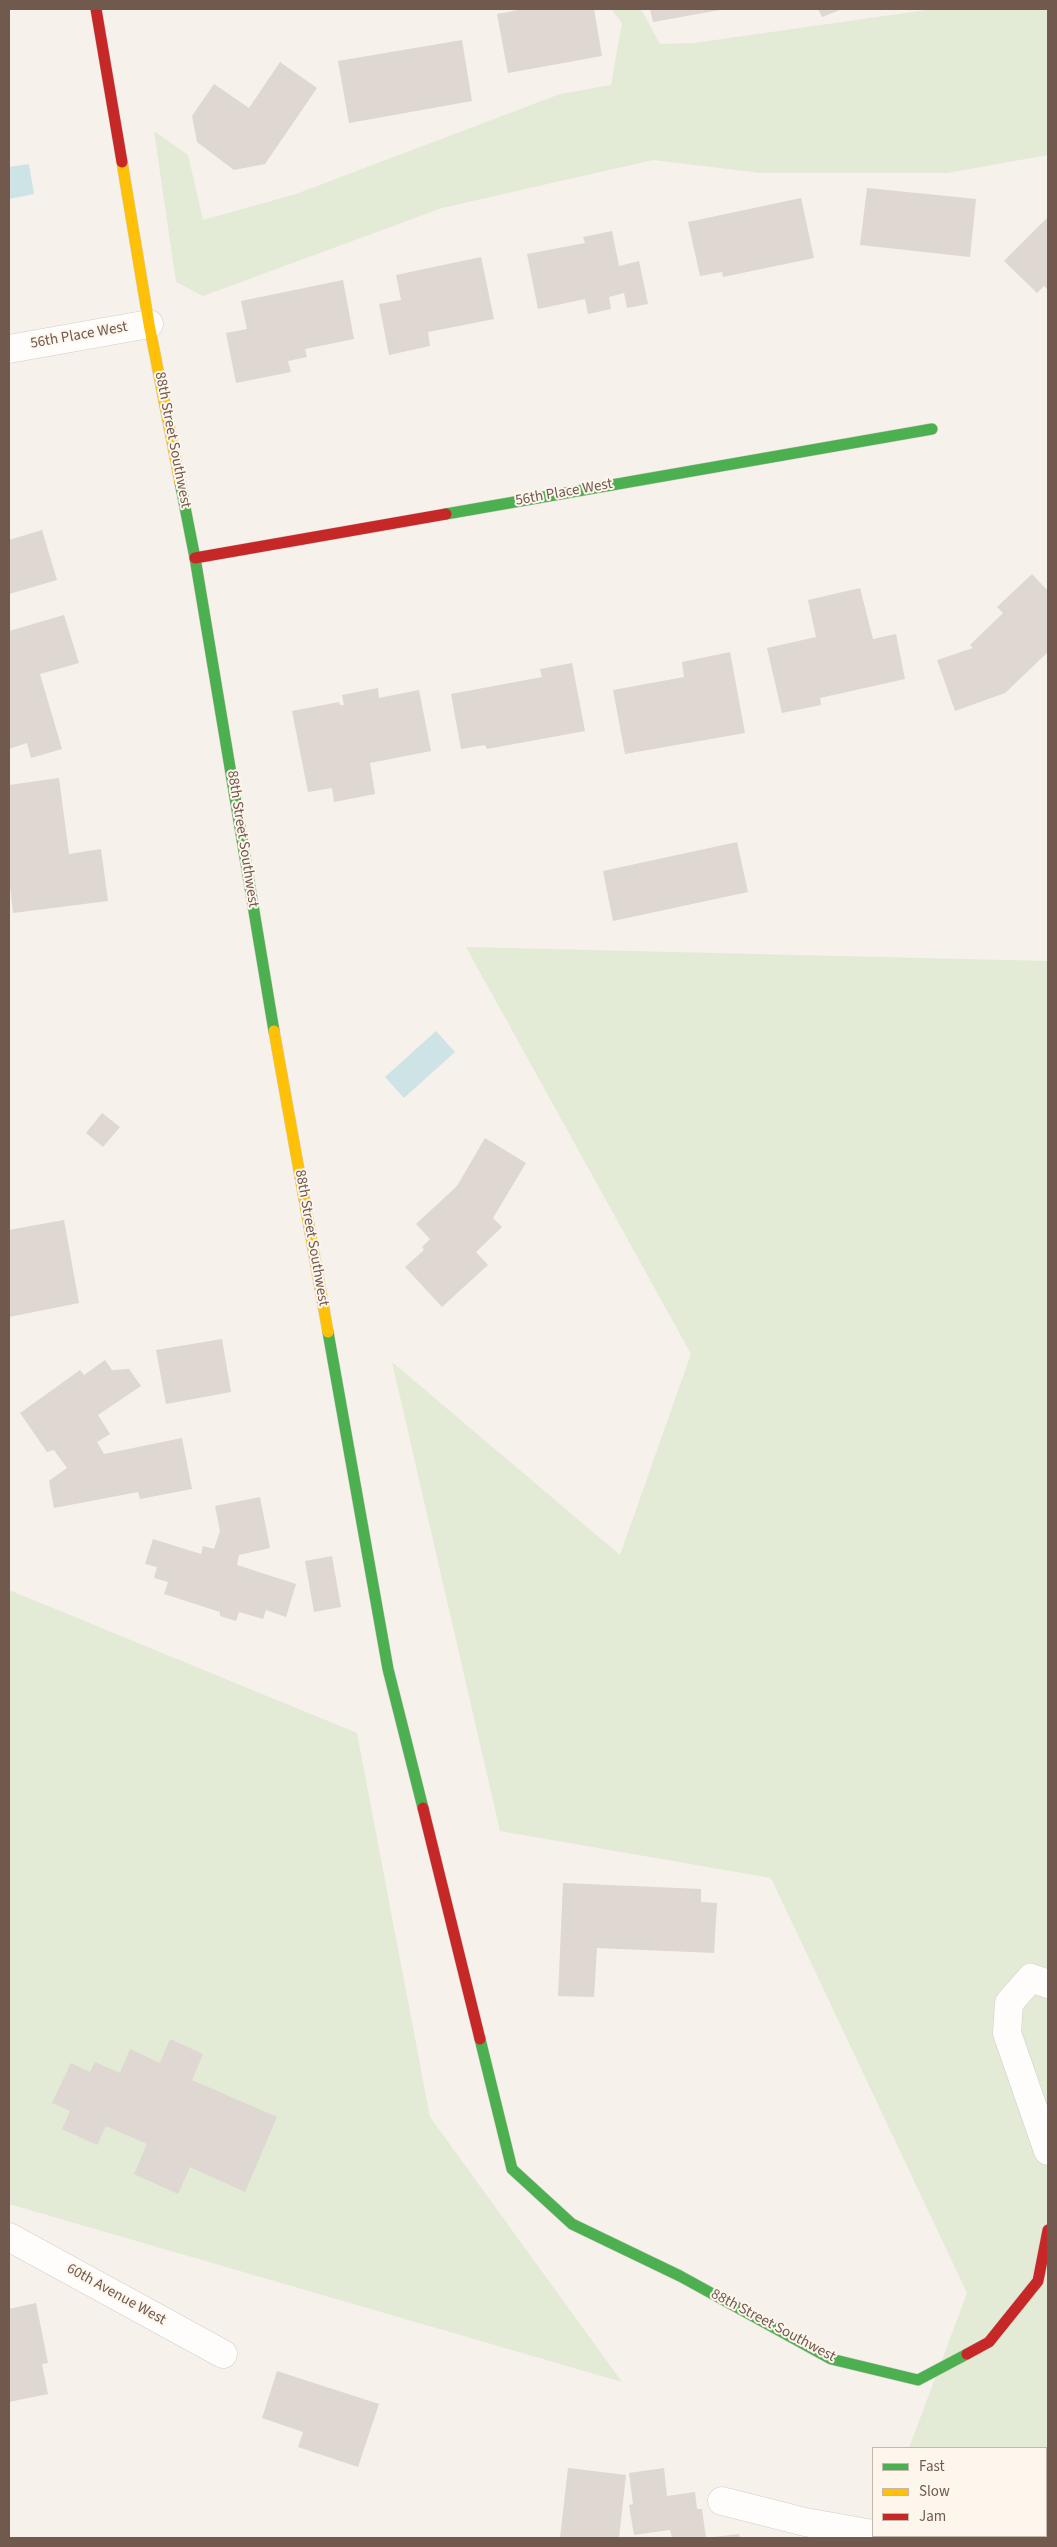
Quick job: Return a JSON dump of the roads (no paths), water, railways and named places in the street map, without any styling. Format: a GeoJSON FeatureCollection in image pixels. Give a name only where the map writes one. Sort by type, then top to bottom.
{"type":"FeatureCollection","features":[{"type":"Feature","properties":{"kind":"street","name":"88th Street Southwest"},"geometry":{"type":"LineString","coordinates":[[96,9],[149,324],[195,558],[265,982],[388,1669],[512,2169],[572,2224],[680,2276],[832,2359],[918,2380],[989,2342],[1038,2281],[1048,2230]]}},
{"type":"Feature","properties":{"kind":"street","name":"56th Place West"},"geometry":{"type":"LineString","coordinates":[[9,349],[149,324]]}},
{"type":"Feature","properties":{"kind":"street","name":"56th Place West"},"geometry":{"type":"LineString","coordinates":[[195,558],[932,429]]}},
{"type":"Feature","properties":{"kind":"street"},"geometry":{"type":"LineString","coordinates":[[1048,1984],[1031,1978],[1009,2004],[1008,2034],[1048,2151]]}},
{"type":"Feature","properties":{"kind":"street","name":"60th Avenue West"},"geometry":{"type":"LineString","coordinates":[[9,2237],[223,2354]]}},
{"type":"Feature","properties":{"kind":"street"},"geometry":{"type":"LineString","coordinates":[[722,2501],[805,2522],[872,2534]]}}]}
